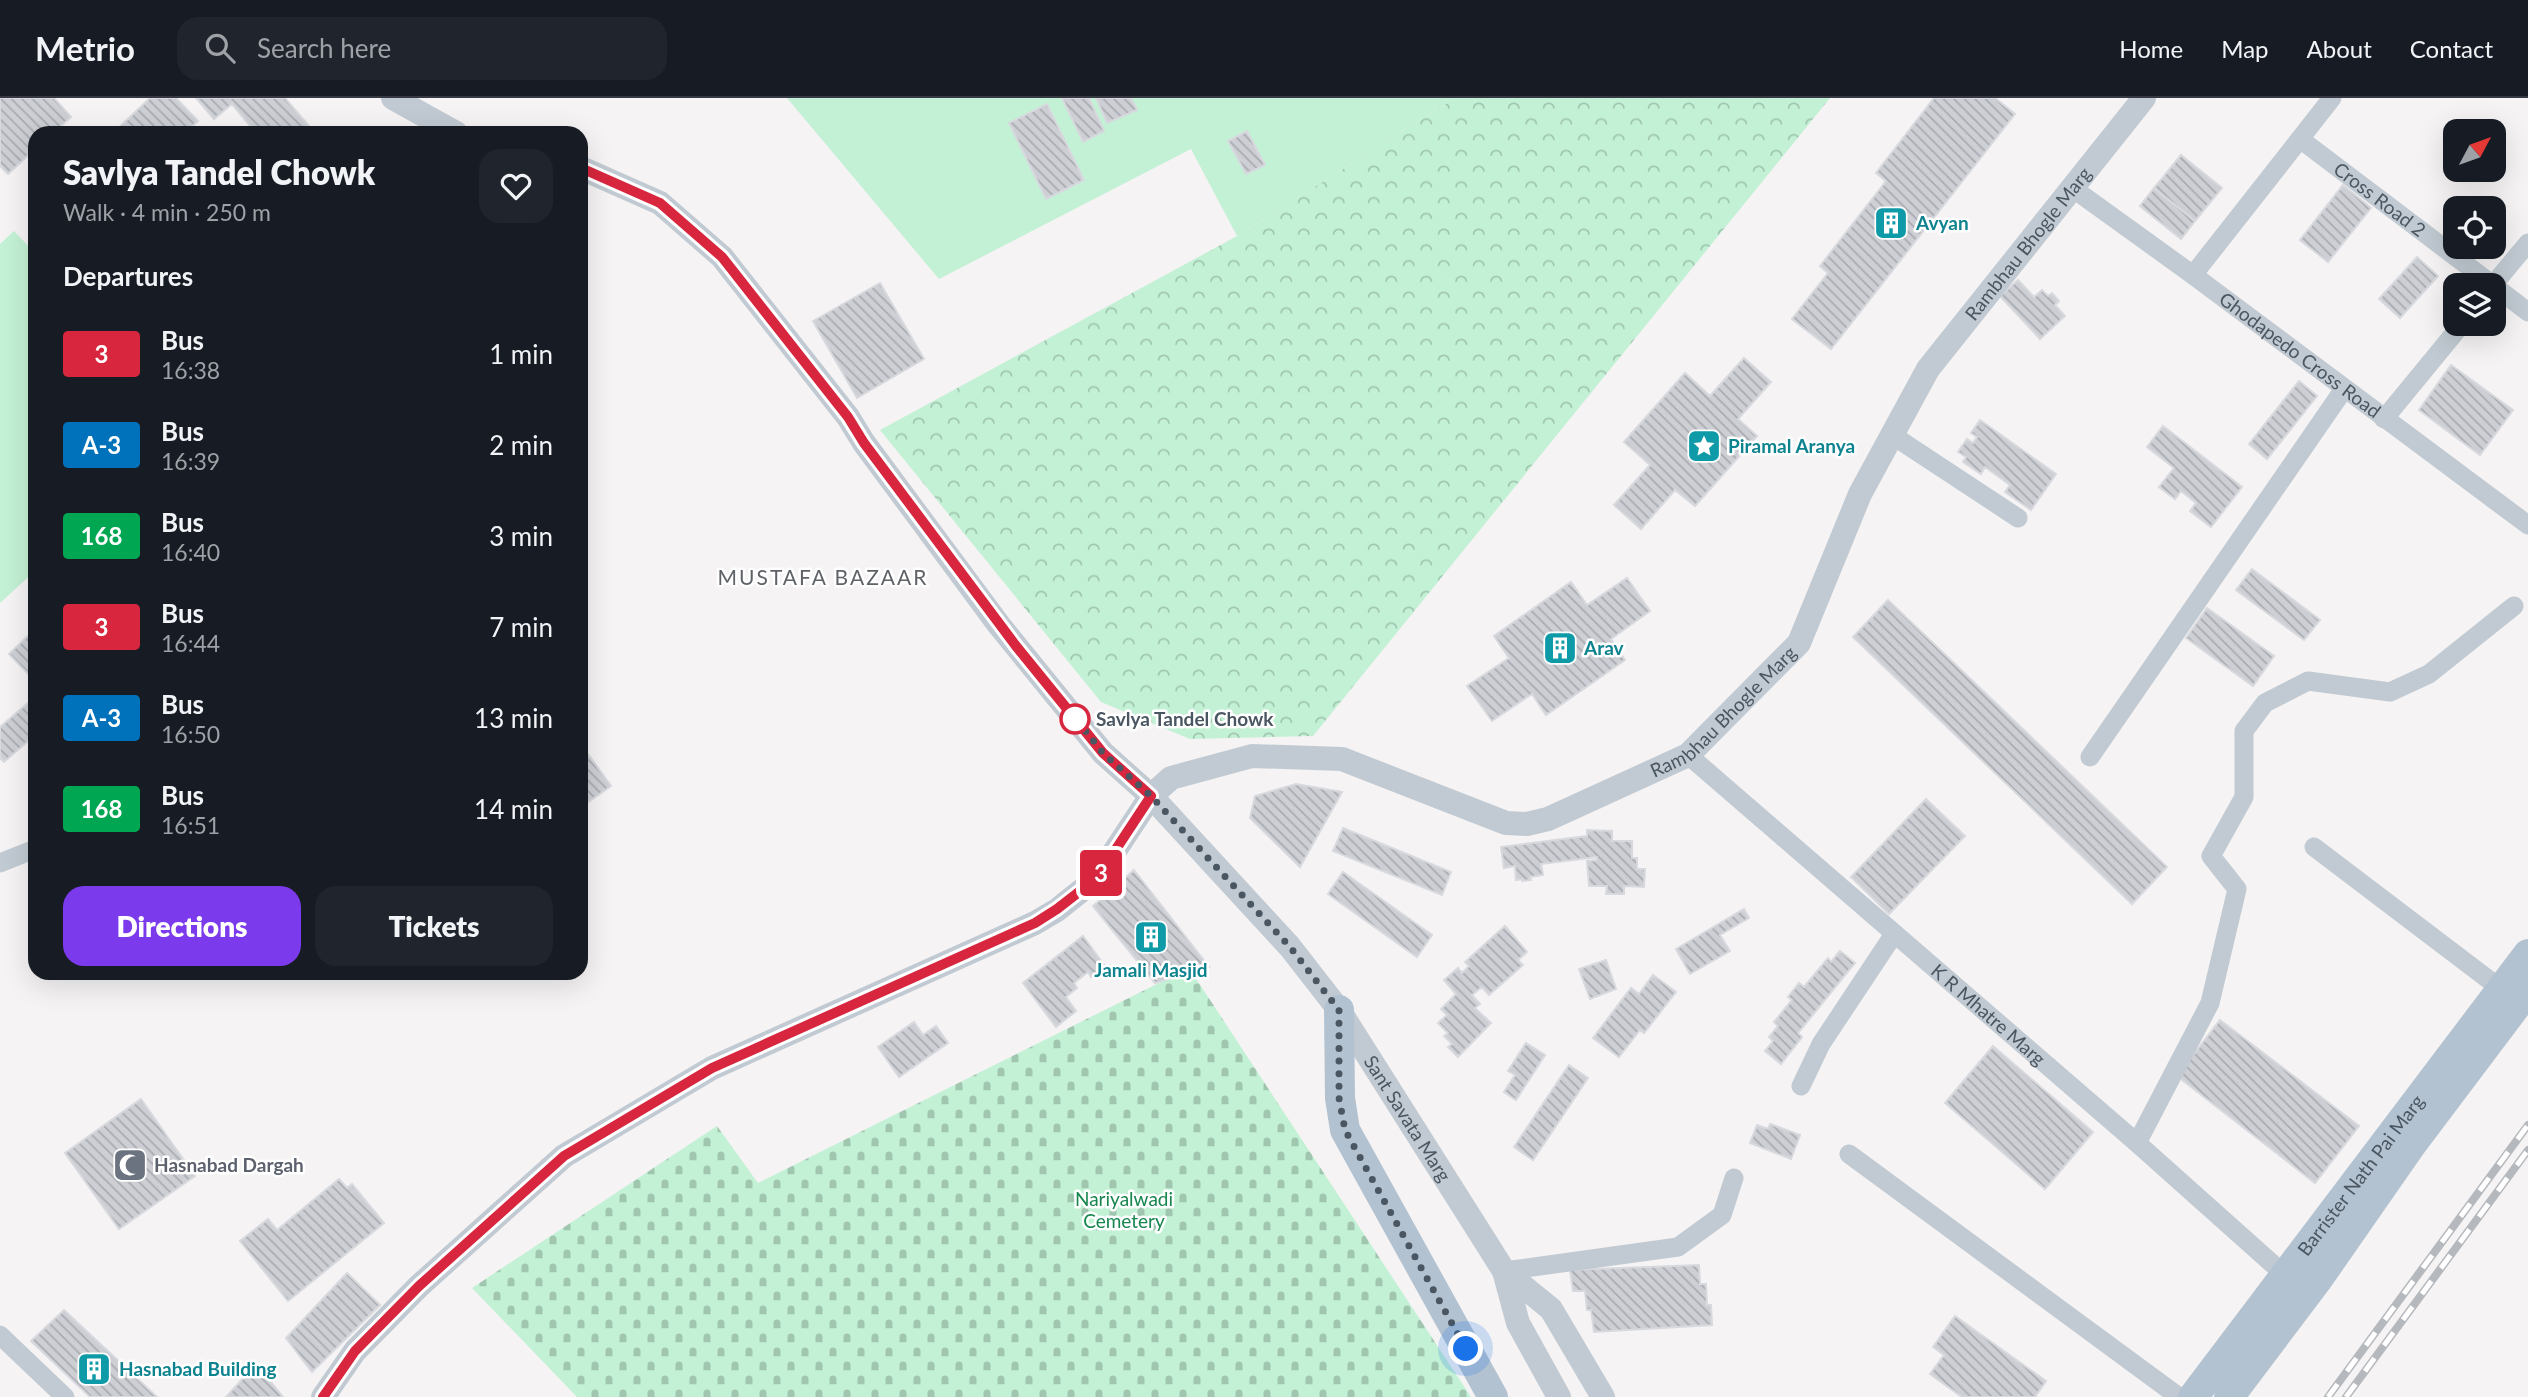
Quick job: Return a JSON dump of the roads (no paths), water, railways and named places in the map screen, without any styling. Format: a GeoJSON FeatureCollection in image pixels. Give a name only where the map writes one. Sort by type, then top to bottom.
{"type":"FeatureCollection","features":[{"type":"Feature","properties":{"kind":"main road","name":"Barrister Nath Pai Marg"},"geometry":{"type":"LineString","coordinates":[[2229,1397],[2318,1279],[2412,1144],[2514,990],[2528,954]]}},
{"type":"Feature","properties":{"kind":"main road","name":"Barrister Nath Pai Marg"},"geometry":{"type":"LineString","coordinates":[[2193,1397],[2514,990]]}},
{"type":"Feature","properties":{"kind":"main road"},"geometry":{"type":"LineString","coordinates":[[1339,1010],[1339,1098],[1345,1130],[1493,1397]]}},
{"type":"Feature","properties":{"kind":"street"},"geometry":{"type":"LineString","coordinates":[[393,98],[443,126]]}},
{"type":"Feature","properties":{"kind":"street","name":"Rambhau Bhogle Marg"},"geometry":{"type":"LineString","coordinates":[[1151,796],[1171,778],[1252,756],[1342,759],[1506,823],[1527,824],[1548,819],[1689,755],[1799,643],[1860,494],[1928,369],[2144,98]]}},
{"type":"Feature","properties":{"kind":"street"},"geometry":{"type":"LineString","coordinates":[[2193,275],[2332,98]]}},
{"type":"Feature","properties":{"kind":"street","name":"Cross Road 2"},"geometry":{"type":"LineString","coordinates":[[2300,138],[2476,273]]}},
{"type":"Feature","properties":{"kind":"street","name":"Sant Savata Marg"},"geometry":{"type":"LineString","coordinates":[[588,171],[660,203],[722,257],[848,417],[864,443],[999,625],[1103,753],[1151,796],[1290,947],[1339,1010],[1504,1271],[1518,1323],[1559,1397]]}},
{"type":"Feature","properties":{"kind":"street","name":"Ghodapedo Cross Road"},"geometry":{"type":"LineString","coordinates":[[2071,187],[2528,525]]}},
{"type":"Feature","properties":{"kind":"street"},"geometry":{"type":"LineString","coordinates":[[2504,273],[2528,243]]}},
{"type":"Feature","properties":{"kind":"street","name":"Cross Road 2"},"geometry":{"type":"LineString","coordinates":[[2506,296],[2528,312]]}},
{"type":"Feature","properties":{"kind":"street"},"geometry":{"type":"LineString","coordinates":[[2384,419],[2452,336]]}},
{"type":"Feature","properties":{"kind":"street"},"geometry":{"type":"LineString","coordinates":[[2090,757],[2344,389]]}},
{"type":"Feature","properties":{"kind":"street"},"geometry":{"type":"LineString","coordinates":[[1892,435],[2018,518]]}},
{"type":"Feature","properties":{"kind":"street"},"geometry":{"type":"LineString","coordinates":[[2137,1143],[2210,1003],[2237,889],[2211,856],[2244,797],[2244,731],[2265,703],[2308,681],[2390,691],[2429,674],[2514,606]]}},
{"type":"Feature","properties":{"kind":"street","name":"K R Mhatre Marg"},"geometry":{"type":"LineString","coordinates":[[1689,755],[2137,1143],[2286,1276]]}},
{"type":"Feature","properties":{"kind":"street"},"geometry":{"type":"LineString","coordinates":[[323,1397],[355,1351],[419,1286],[564,1156],[712,1068],[1035,923],[1097,878],[1151,796]]}},
{"type":"Feature","properties":{"kind":"street"},"geometry":{"type":"LineString","coordinates":[[2314,847],[2514,990]]}},
{"type":"Feature","properties":{"kind":"street"},"geometry":{"type":"LineString","coordinates":[[0,863],[28,852]]}},
{"type":"Feature","properties":{"kind":"street"},"geometry":{"type":"LineString","coordinates":[[1801,1086],[1821,1044],[1894,934]]}},
{"type":"Feature","properties":{"kind":"street"},"geometry":{"type":"LineString","coordinates":[[1849,1154],[2179,1397]]}},
{"type":"Feature","properties":{"kind":"street"},"geometry":{"type":"LineString","coordinates":[[1504,1271],[1678,1247],[1722,1215],[1734,1178]]}},
{"type":"Feature","properties":{"kind":"street","name":"Sant Savata Marg"},"geometry":{"type":"LineString","coordinates":[[1504,1271],[1551,1308],[1603,1397]]}},
{"type":"Feature","properties":{"kind":"street"},"geometry":{"type":"LineString","coordinates":[[0,1335],[65,1397]]}},
{"type":"Feature","properties":{"kind":"railway"},"geometry":{"type":"LineString","coordinates":[[2328,1397],[2528,1125]]}},
{"type":"Feature","properties":{"kind":"railway"},"geometry":{"type":"LineString","coordinates":[[2346,1397],[2528,1150]]}},
{"type":"Feature","properties":{"kind":"place","name":"Avyan"},"geometry":{"type":"Point","coordinates":[1891,223]}},
{"type":"Feature","properties":{"kind":"place","name":"Piramal Aranya"},"geometry":{"type":"Point","coordinates":[1704,446]}},
{"type":"Feature","properties":{"kind":"place","name":"Arav"},"geometry":{"type":"Point","coordinates":[1560,648]}},
{"type":"Feature","properties":{"kind":"place","name":"Savlya Tandel Chowk"},"geometry":{"type":"Point","coordinates":[1075,719]}},
{"type":"Feature","properties":{"kind":"place","name":"Jamali Masjid"},"geometry":{"type":"Point","coordinates":[1151,937]}},
{"type":"Feature","properties":{"kind":"place","name":"Hasnabad Dargah"},"geometry":{"type":"Point","coordinates":[130,1165]}},
{"type":"Feature","properties":{"kind":"place","name":"Hasnabad Building"},"geometry":{"type":"Point","coordinates":[94,1369]}},
{"type":"Feature","properties":{"kind":"district","name":"MUSTAFA BAZAAR"},"geometry":{"type":"Point","coordinates":[823,578]}},
{"type":"Feature","properties":{"kind":"park label","name":"Nariyalwadi Cemetery"},"geometry":{"type":"Point","coordinates":[1124,1210]}}]}
